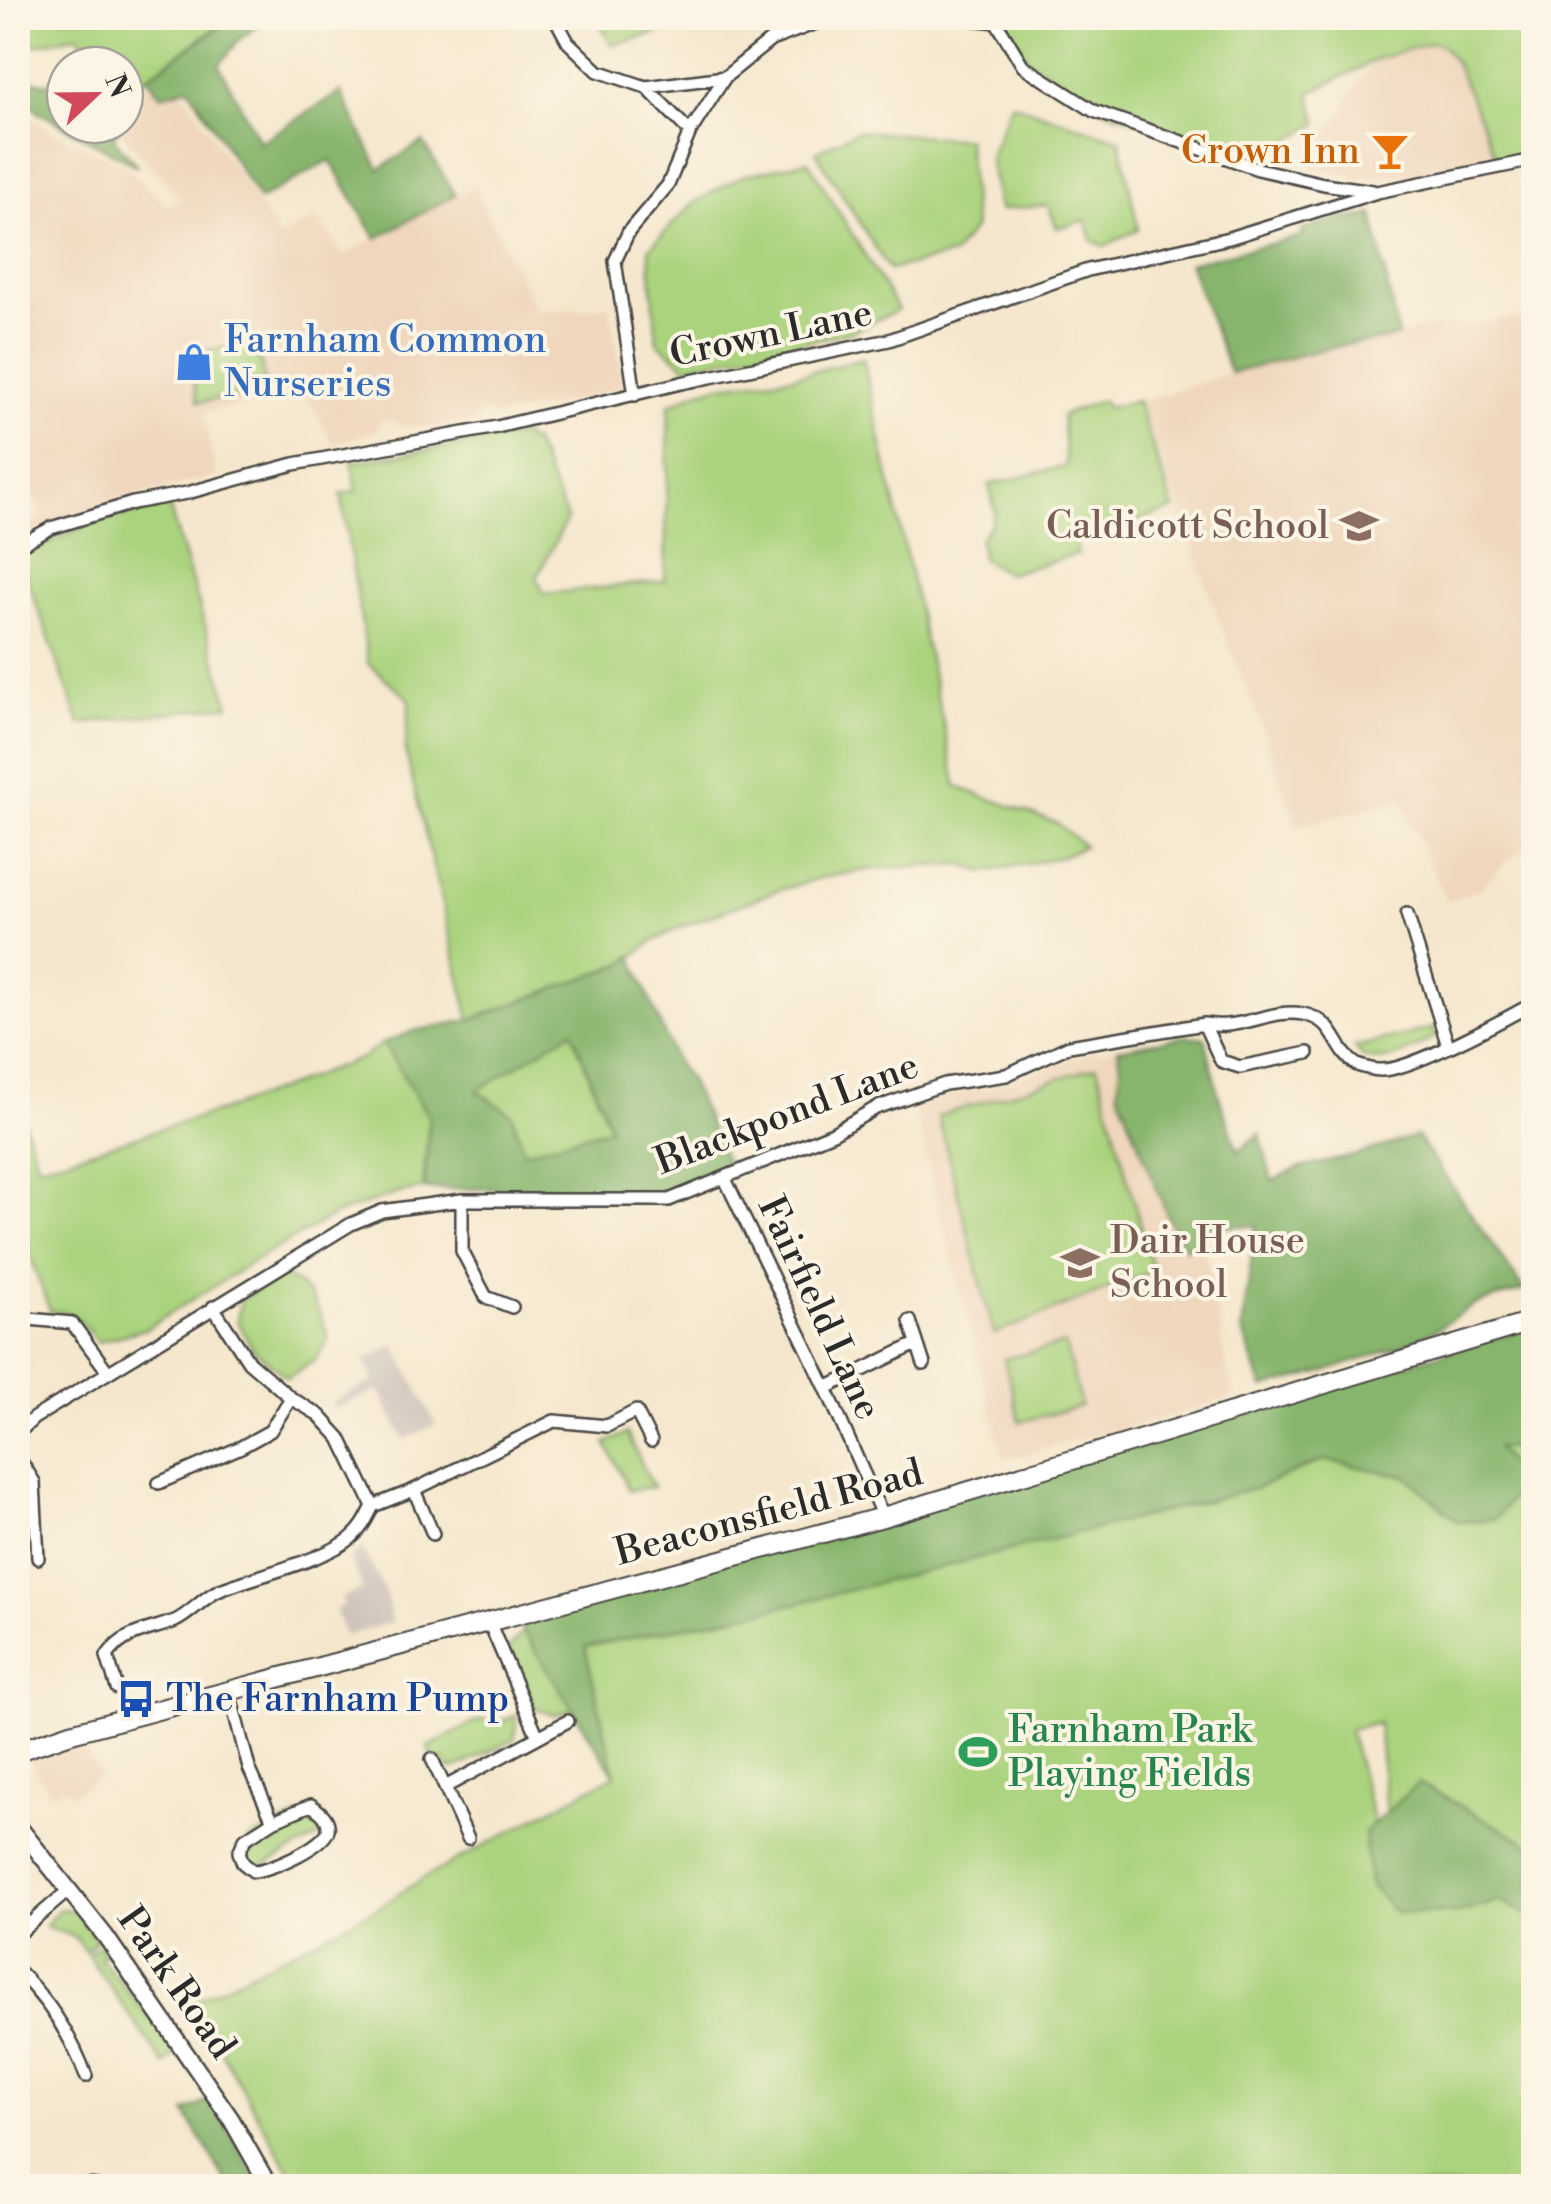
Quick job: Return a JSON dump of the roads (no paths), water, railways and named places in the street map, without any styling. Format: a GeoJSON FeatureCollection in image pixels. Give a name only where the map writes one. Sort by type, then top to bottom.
{"type":"FeatureCollection","features":[{"type":"Feature","properties":{"kind":"main road","name":"Beaconsfield Road"},"geometry":{"type":"LineString","coordinates":[[18,1750],[883,1517],[1534,1321]]}},
{"type":"Feature","properties":{"kind":"main road","name":"Park Road"},"geometry":{"type":"LineString","coordinates":[[18,1826],[106,1937],[222,2105],[268,2186]]}},
{"type":"Feature","properties":{"kind":"street"},"geometry":{"type":"LineString","coordinates":[[554,18],[568,42],[598,71],[646,88],[690,132]]}},
{"type":"Feature","properties":{"kind":"street"},"geometry":{"type":"LineString","coordinates":[[634,395],[615,262],[629,231],[668,185],[690,132],[725,77],[771,40],[829,18]]}},
{"type":"Feature","properties":{"kind":"street"},"geometry":{"type":"LineString","coordinates":[[961,18],[996,20],[1024,66],[1094,112],[1258,168],[1377,192]]}},
{"type":"Feature","properties":{"kind":"street"},"geometry":{"type":"LineString","coordinates":[[646,88],[725,77]]}},
{"type":"Feature","properties":{"kind":"street","name":"Crown Lane"},"geometry":{"type":"LineString","coordinates":[[18,546],[51,528],[133,503],[294,464],[498,426],[888,340],[1088,270],[1229,238],[1377,192],[1534,160]]}},
{"type":"Feature","properties":{"kind":"street"},"geometry":{"type":"LineString","coordinates":[[1407,914],[1448,1046]]}},
{"type":"Feature","properties":{"kind":"street","name":"Blackpond Lane"},"geometry":{"type":"LineString","coordinates":[[18,1433],[34,1418],[214,1307],[351,1224],[382,1211],[462,1200],[669,1200],[833,1132],[876,1108],[945,1084],[1006,1075],[1069,1046],[1286,1013],[1324,1022],[1358,1065],[1380,1070],[1401,1067],[1534,1003]]}},
{"type":"Feature","properties":{"kind":"street"},"geometry":{"type":"LineString","coordinates":[[1204,1024],[1220,1061],[1240,1067],[1308,1053]]}},
{"type":"Feature","properties":{"kind":"street","name":"Fairfield Lane"},"geometry":{"type":"LineString","coordinates":[[725,1179],[883,1517]]}},
{"type":"Feature","properties":{"kind":"street"},"geometry":{"type":"LineString","coordinates":[[462,1200],[462,1251],[486,1297],[512,1308]]}},
{"type":"Feature","properties":{"kind":"street"},"geometry":{"type":"LineString","coordinates":[[214,1307],[249,1362],[318,1415],[340,1438],[373,1506]]}},
{"type":"Feature","properties":{"kind":"street"},"geometry":{"type":"LineString","coordinates":[[18,1318],[72,1323],[108,1372]]}},
{"type":"Feature","properties":{"kind":"street"},"geometry":{"type":"LineString","coordinates":[[910,1322],[924,1364]]}},
{"type":"Feature","properties":{"kind":"street"},"geometry":{"type":"LineString","coordinates":[[826,1388],[916,1344]]}},
{"type":"Feature","properties":{"kind":"street"},"geometry":{"type":"LineString","coordinates":[[158,1483],[270,1430],[291,1398]]}},
{"type":"Feature","properties":{"kind":"street"},"geometry":{"type":"LineString","coordinates":[[116,1688],[101,1653],[127,1636],[176,1620],[216,1592],[324,1553],[349,1540],[373,1506],[554,1421],[607,1426],[636,1411],[651,1441]]}},
{"type":"Feature","properties":{"kind":"street"},"geometry":{"type":"LineString","coordinates":[[18,1462],[34,1482],[38,1558]]}},
{"type":"Feature","properties":{"kind":"street"},"geometry":{"type":"LineString","coordinates":[[414,1490],[433,1534]]}},
{"type":"Feature","properties":{"kind":"street"},"geometry":{"type":"LineString","coordinates":[[489,1622],[538,1737]]}},
{"type":"Feature","properties":{"kind":"street"},"geometry":{"type":"LineString","coordinates":[[18,1639],[18,1704]]}},
{"type":"Feature","properties":{"kind":"street"},"geometry":{"type":"LineString","coordinates":[[230,1692],[249,1768],[273,1821]]}},
{"type":"Feature","properties":{"kind":"street"},"geometry":{"type":"LineString","coordinates":[[445,1787],[568,1721]]}},
{"type":"Feature","properties":{"kind":"street"},"geometry":{"type":"LineString","coordinates":[[432,1759],[468,1838]]}},
{"type":"Feature","properties":{"kind":"street"},"geometry":{"type":"LineString","coordinates":[[311,1805],[322,1814],[328,1832],[318,1843],[264,1871],[253,1871],[243,1863],[239,1852],[245,1839],[273,1821],[311,1805]]}},
{"type":"Feature","properties":{"kind":"street"},"geometry":{"type":"LineString","coordinates":[[18,1934],[69,1890]]}},
{"type":"Feature","properties":{"kind":"street"},"geometry":{"type":"LineString","coordinates":[[18,1971],[40,1993],[75,2046],[86,2076]]}},
{"type":"Feature","properties":{"kind":"street"},"geometry":{"type":"LineString","coordinates":[[84,2186],[96,2186]]}},
{"type":"Feature","properties":{"kind":"place","name":"Crown Inn"},"geometry":{"type":"Point","coordinates":[1390,151]}},
{"type":"Feature","properties":{"kind":"place","name":"Farnham Common Nurseries"},"geometry":{"type":"Point","coordinates":[194,362]}},
{"type":"Feature","properties":{"kind":"place","name":"Caldicott School"},"geometry":{"type":"Point","coordinates":[1359,526]}},
{"type":"Feature","properties":{"kind":"place","name":"Dair House School"},"geometry":{"type":"Point","coordinates":[1080,1263]}},
{"type":"Feature","properties":{"kind":"place","name":"The Farnham Pump"},"geometry":{"type":"Point","coordinates":[136,1699]}},
{"type":"Feature","properties":{"kind":"place","name":"Farnham Park Playing Fields"},"geometry":{"type":"Point","coordinates":[978,1752]}}]}
